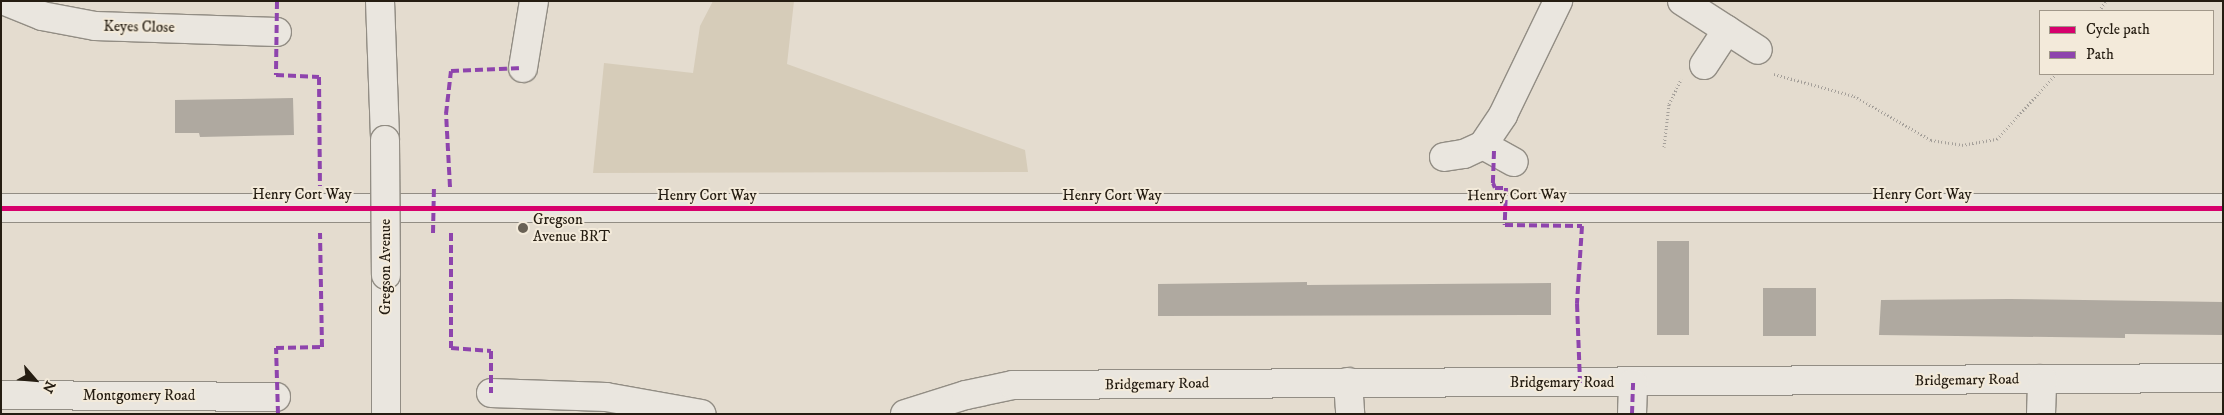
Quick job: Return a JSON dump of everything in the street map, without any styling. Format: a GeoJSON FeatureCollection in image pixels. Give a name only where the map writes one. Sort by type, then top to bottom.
{"type":"FeatureCollection","features":[{"type":"Feature","properties":{"kind":"street","name":"Keyes Close"},"geometry":{"type":"LineString","coordinates":[[5,1],[42,16],[94,26],[277,32]]}},
{"type":"Feature","properties":{"kind":"street","name":"Gregson Avenue"},"geometry":{"type":"LineString","coordinates":[[380,1],[385,140],[386,414]]}},
{"type":"Feature","properties":{"kind":"street"},"geometry":{"type":"LineString","coordinates":[[523,68],[534,1]]}},
{"type":"Feature","properties":{"kind":"street"},"geometry":{"type":"LineString","coordinates":[[1444,157],[1464,154],[1483,145],[1503,116],[1558,1]]}},
{"type":"Feature","properties":{"kind":"street"},"geometry":{"type":"LineString","coordinates":[[1682,1],[1758,50]]}},
{"type":"Feature","properties":{"kind":"street"},"geometry":{"type":"LineString","coordinates":[[1704,65],[1727,30]]}},
{"type":"Feature","properties":{"kind":"street"},"geometry":{"type":"LineString","coordinates":[[1483,145],[1514,162]]}},
{"type":"Feature","properties":{"kind":"street","name":"Henry Cort Way"},"geometry":{"type":"LineString","coordinates":[[1,208],[2223,208]]}},
{"type":"Feature","properties":{"kind":"street","name":"Bridgemary Road"},"geometry":{"type":"LineString","coordinates":[[905,414],[966,395],[1013,385],[1348,382],[1633,383],[2223,378]]}},
{"type":"Feature","properties":{"kind":"street"},"geometry":{"type":"LineString","coordinates":[[2041,414],[2042,379]]}},
{"type":"Feature","properties":{"kind":"street"},"geometry":{"type":"LineString","coordinates":[[1348,382],[1350,414]]}},
{"type":"Feature","properties":{"kind":"street"},"geometry":{"type":"LineString","coordinates":[[1632,414],[1633,383]]}},
{"type":"Feature","properties":{"kind":"street"},"geometry":{"type":"LineString","coordinates":[[492,393],[606,397],[701,414]]}},
{"type":"Feature","properties":{"kind":"street","name":"Montgomery Road"},"geometry":{"type":"LineString","coordinates":[[6,401],[276,397]]}},
{"type":"Feature","properties":{"kind":"path"},"geometry":{"type":"LineString","coordinates":[[1758,50],[1754,66],[1787,79],[1854,96],[1931,140],[1962,145],[1997,139],[2055,75]]}},
{"type":"Feature","properties":{"kind":"shaded area"},"geometry":{"type":"Polygon","coordinates":[[[713,1],[794,1],[787,64],[1025,150],[1028,172],[593,173],[604,63],[693,73],[700,26],[713,1]]]}},
{"type":"Feature","properties":{"kind":"building"},"geometry":{"type":"Polygon","coordinates":[[[293,98],[294,135],[200,137],[199,133],[175,133],[175,100],[293,98]]]}},
{"type":"Feature","properties":{"kind":"building"},"geometry":{"type":"Polygon","coordinates":[[[1657,241],[1689,241],[1689,335],[1657,335],[1657,241]]]}},
{"type":"Feature","properties":{"kind":"building"},"geometry":{"type":"Polygon","coordinates":[[[1307,282],[1307,285],[1551,283],[1551,315],[1158,316],[1158,284],[1307,282]]]}},
{"type":"Feature","properties":{"kind":"building"},"geometry":{"type":"Polygon","coordinates":[[[1763,288],[1816,288],[1816,336],[1763,336],[1763,288]]]}},
{"type":"Feature","properties":{"kind":"building"},"geometry":{"type":"Polygon","coordinates":[[[2009,299],[2223,302],[2223,335],[2125,334],[2125,338],[1879,335],[1881,300],[2009,299]]]}},
{"type":"Feature","properties":{"kind":"marked path"},"geometry":{"type":"LineString","coordinates":[[277,1],[276,75],[319,77],[320,186]]}},
{"type":"Feature","properties":{"kind":"marked path"},"geometry":{"type":"LineString","coordinates":[[450,187],[446,114],[451,71],[523,68]]}},
{"type":"Feature","properties":{"kind":"marked path"},"geometry":{"type":"LineString","coordinates":[[1494,151],[1493,183],[1495,188],[1506,188],[1505,225],[1582,226],[1577,304],[1580,383]]}},
{"type":"Feature","properties":{"kind":"marked path"},"geometry":{"type":"LineString","coordinates":[[433,233],[434,187]]}},
{"type":"Feature","properties":{"kind":"marked path"},"geometry":{"type":"LineString","coordinates":[[278,414],[276,348],[322,347],[320,233]]}},
{"type":"Feature","properties":{"kind":"marked path"},"geometry":{"type":"LineString","coordinates":[[451,233],[451,348],[491,351],[491,393]]}},
{"type":"Feature","properties":{"kind":"marked path"},"geometry":{"type":"LineString","coordinates":[[1632,414],[1633,383]]}},
{"type":"Feature","properties":{"kind":"cycle path"},"geometry":{"type":"LineString","coordinates":[[1,208],[2223,208]]}},
{"type":"Feature","properties":{"kind":"place","name":"Gregson Avenue BRT"},"geometry":{"type":"Point","coordinates":[523,228]}}]}
